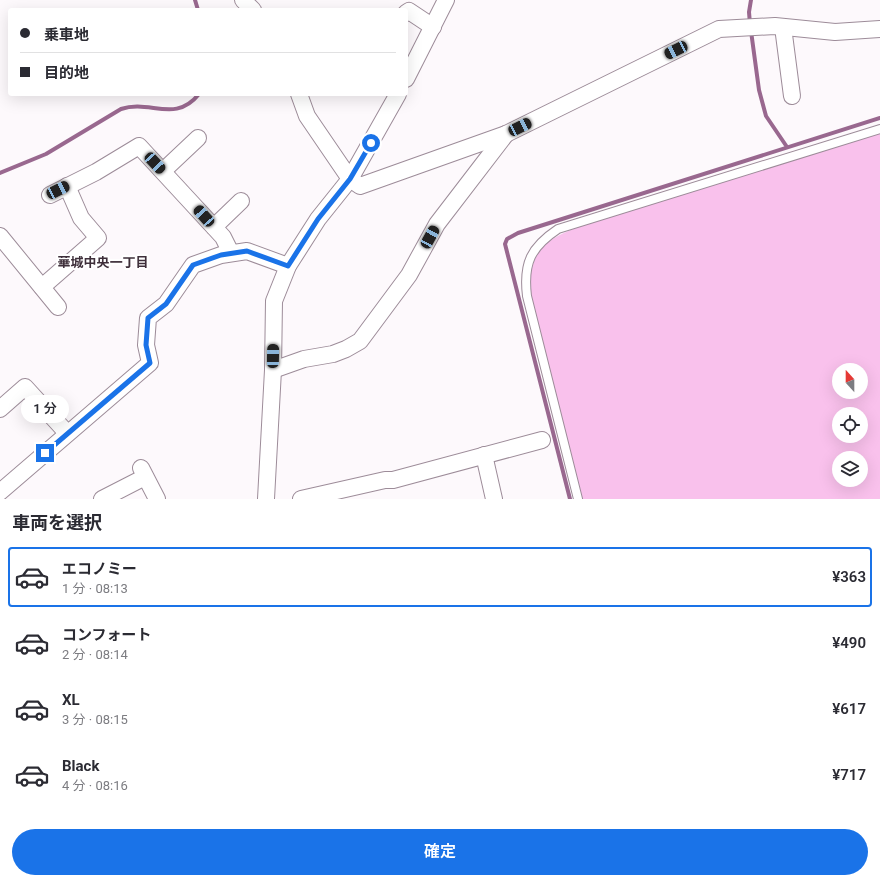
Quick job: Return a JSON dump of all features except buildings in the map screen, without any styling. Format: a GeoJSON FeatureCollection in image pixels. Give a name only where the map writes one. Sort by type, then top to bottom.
{"type":"FeatureCollection","features":[{"type":"Feature","properties":{"kind":"street"},"geometry":{"type":"LineString","coordinates":[[243,0],[251,8]]}},
{"type":"Feature","properties":{"kind":"street"},"geometry":{"type":"LineString","coordinates":[[408,75],[446,0]]}},
{"type":"Feature","properties":{"kind":"street"},"geometry":{"type":"LineString","coordinates":[[408,12],[433,26]]}},
{"type":"Feature","properties":{"kind":"street"},"geometry":{"type":"LineString","coordinates":[[300,96],[307,116],[350,179],[360,186],[506,134],[719,29],[775,26],[835,32],[880,29]]}},
{"type":"Feature","properties":{"kind":"street"},"geometry":{"type":"LineString","coordinates":[[783,27],[792,96]]}},
{"type":"Feature","properties":{"kind":"street"},"geometry":{"type":"LineString","coordinates":[[266,499],[273,370],[274,301],[288,266],[318,219],[350,179],[397,96]]}},
{"type":"Feature","properties":{"kind":"street"},"geometry":{"type":"LineString","coordinates":[[273,370],[304,359],[333,354],[360,341],[409,275],[437,224],[506,134]]}},
{"type":"Feature","properties":{"kind":"street"},"geometry":{"type":"LineString","coordinates":[[162,171],[198,138]]}},
{"type":"Feature","properties":{"kind":"street"},"geometry":{"type":"LineString","coordinates":[[50,195],[96,172],[139,146],[223,237],[232,253]]}},
{"type":"Feature","properties":{"kind":"street"},"geometry":{"type":"LineString","coordinates":[[42,287],[98,238],[81,218],[67,186]]}},
{"type":"Feature","properties":{"kind":"street"},"geometry":{"type":"LineString","coordinates":[[214,227],[241,201]]}},
{"type":"Feature","properties":{"kind":"street"},"geometry":{"type":"LineString","coordinates":[[0,236],[58,307]]}},
{"type":"Feature","properties":{"kind":"street"},"geometry":{"type":"LineString","coordinates":[[0,492],[150,363],[146,345],[148,318],[166,304],[193,265],[221,255],[247,251],[288,266]]}},
{"type":"Feature","properties":{"kind":"street"},"geometry":{"type":"LineString","coordinates":[[0,409],[25,387],[67,433]]}},
{"type":"Feature","properties":{"kind":"street"},"geometry":{"type":"LineString","coordinates":[[301,499],[385,480],[393,480],[542,440]]}},
{"type":"Feature","properties":{"kind":"street"},"geometry":{"type":"LineString","coordinates":[[484,455],[494,499]]}},
{"type":"Feature","properties":{"kind":"street"},"geometry":{"type":"LineString","coordinates":[[102,499],[142,472],[157,499]]}},
{"type":"Feature","properties":{"kind":"lane"},"geometry":{"type":"LineString","coordinates":[[578,499],[526,296],[526,267],[543,240],[558,230],[880,129]]}},
{"type":"Feature","properties":{"kind":"shaded area"},"geometry":{"type":"Polygon","coordinates":[[[880,133],[880,499],[582,499],[530,294],[530,279],[532,267],[536,257],[549,242],[569,230],[880,133]]]}},
{"type":"Feature","properties":{"kind":"waterway"},"geometry":{"type":"LineString","coordinates":[[195,0],[197,8]]}},
{"type":"Feature","properties":{"kind":"waterway"},"geometry":{"type":"LineString","coordinates":[[750,24],[749,12],[751,0]]}},
{"type":"Feature","properties":{"kind":"waterway"},"geometry":{"type":"LineString","coordinates":[[751,31],[759,90],[766,116],[787,147]]}},
{"type":"Feature","properties":{"kind":"waterway"},"geometry":{"type":"LineString","coordinates":[[0,173],[46,154],[121,109],[132,107],[162,109],[181,108],[190,103],[197,96]]}},
{"type":"Feature","properties":{"kind":"waterway"},"geometry":{"type":"LineString","coordinates":[[570,499],[505,244],[507,239],[518,233],[880,118]]}},
{"type":"Feature","properties":{"kind":"district","name":"華城中央一丁目"},"geometry":{"type":"Point","coordinates":[103,262]}},
{"type":"Feature","properties":{"kind":"route"},"geometry":{"type":"LineString","coordinates":[[45,453],[150,363],[146,345],[148,318],[166,304],[193,265],[221,255],[247,251],[288,266],[318,219],[350,179],[371,143]]}}]}
